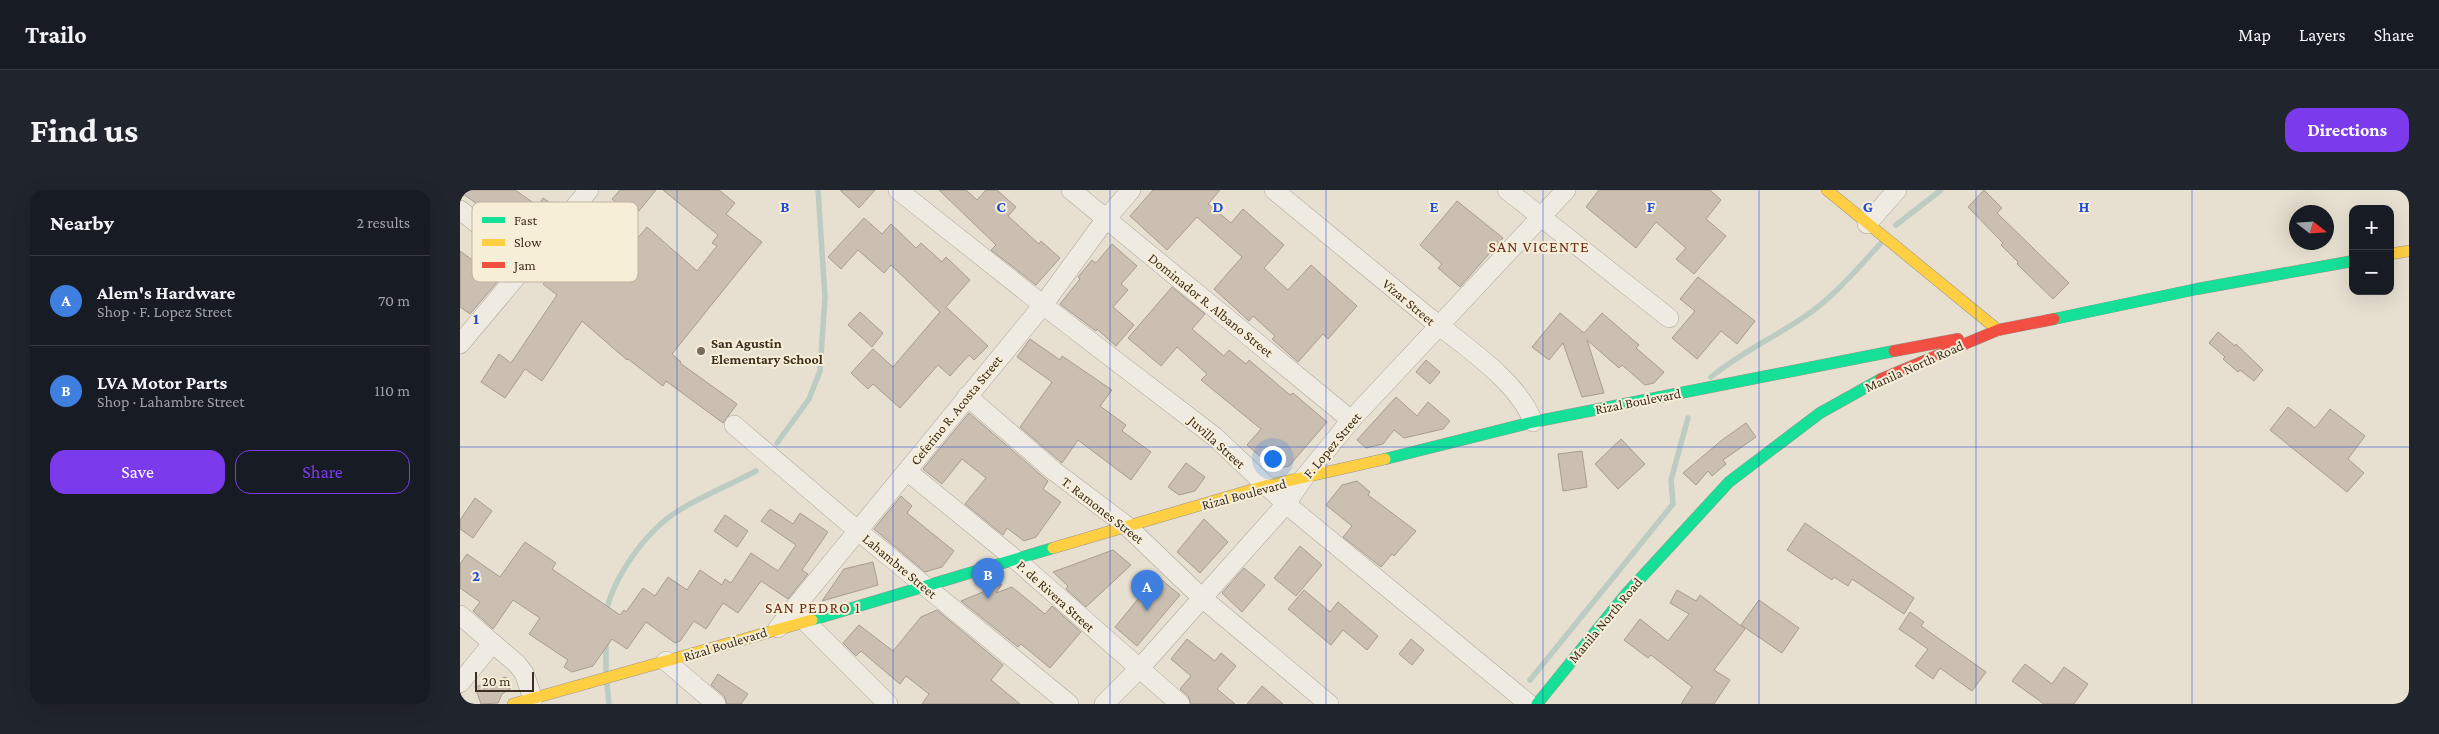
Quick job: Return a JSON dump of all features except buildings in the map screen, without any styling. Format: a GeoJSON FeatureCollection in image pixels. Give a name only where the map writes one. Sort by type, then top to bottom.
{"type":"FeatureCollection","features":[{"type":"Feature","properties":{"kind":"main road"},"geometry":{"type":"LineString","coordinates":[[1827,190],[1993,332]]}},
{"type":"Feature","properties":{"kind":"main road"},"geometry":{"type":"LineString","coordinates":[[2394,253],[2409,251]]}},
{"type":"Feature","properties":{"kind":"main road","name":"Manila North Road"},"geometry":{"type":"LineString","coordinates":[[1537,704],[1626,594],[1730,482],[1820,413],[1888,375],[1993,332],[2197,289],[2349,262]]}},
{"type":"Feature","properties":{"kind":"main road","name":"Rizal Boulevard"},"geometry":{"type":"LineString","coordinates":[[513,704],[658,664],[778,628],[927,588],[1014,559],[1265,486],[1303,479],[1533,422],[1993,332]]}},
{"type":"Feature","properties":{"kind":"street","name":"Juvilla Street"},"geometry":{"type":"LineString","coordinates":[[898,190],[1043,305],[1215,437],[1286,504],[1529,704]]}},
{"type":"Feature","properties":{"kind":"street","name":"Dominador R. Albano Street"},"geometry":{"type":"LineString","coordinates":[[1071,190],[1105,220],[1351,420]]}},
{"type":"Feature","properties":{"kind":"street","name":"Ceferino R. Acosta Street"},"geometry":{"type":"LineString","coordinates":[[778,628],[1043,305],[1105,220],[1131,190]]}},
{"type":"Feature","properties":{"kind":"street","name":"Vizar Street"},"geometry":{"type":"LineString","coordinates":[[1274,190],[1440,327],[1471,350],[1503,379],[1529,410],[1533,422]]}},
{"type":"Feature","properties":{"kind":"street"},"geometry":{"type":"LineString","coordinates":[[1507,190],[1670,318]]}},
{"type":"Feature","properties":{"kind":"street","name":"F. Lopez Street"},"geometry":{"type":"LineString","coordinates":[[1104,704],[1139,669],[1201,597],[1286,504],[1303,479],[1351,420],[1440,327],[1540,216],[1566,190]]}},
{"type":"Feature","properties":{"kind":"street"},"geometry":{"type":"LineString","coordinates":[[1867,224],[1898,190]]}},
{"type":"Feature","properties":{"kind":"street"},"geometry":{"type":"LineString","coordinates":[[577,202],[585,192]]}},
{"type":"Feature","properties":{"kind":"street"},"geometry":{"type":"LineString","coordinates":[[460,210],[472,219]]}},
{"type":"Feature","properties":{"kind":"street"},"geometry":{"type":"LineString","coordinates":[[463,337],[511,282]]}},
{"type":"Feature","properties":{"kind":"street","name":"T. Ramones Street"},"geometry":{"type":"LineString","coordinates":[[967,396],[1054,471],[1127,526],[1201,597],[1329,704]]}},
{"type":"Feature","properties":{"kind":"street","name":"Lahambre Street"},"geometry":{"type":"LineString","coordinates":[[734,425],[858,531],[1069,704]]}},
{"type":"Feature","properties":{"kind":"street","name":"P. de Rivera Street"},"geometry":{"type":"LineString","coordinates":[[907,471],[1014,559],[1180,704]]}},
{"type":"Feature","properties":{"kind":"street"},"geometry":{"type":"LineString","coordinates":[[460,615],[517,664],[524,673],[533,699]]}},
{"type":"Feature","properties":{"kind":"street"},"geometry":{"type":"LineString","coordinates":[[805,621],[888,704]]}},
{"type":"Feature","properties":{"kind":"street"},"geometry":{"type":"LineString","coordinates":[[460,682],[492,644]]}},
{"type":"Feature","properties":{"kind":"street"},"geometry":{"type":"LineString","coordinates":[[658,664],[716,704]]}},
{"type":"Feature","properties":{"kind":"waterway"},"geometry":{"type":"LineString","coordinates":[[777,443],[809,399],[820,371],[825,297],[818,190]]}},
{"type":"Feature","properties":{"kind":"waterway"},"geometry":{"type":"LineString","coordinates":[[1896,225],[1941,190]]}},
{"type":"Feature","properties":{"kind":"waterway"},"geometry":{"type":"LineString","coordinates":[[1711,377],[1733,360],[1815,309],[1845,282],[1881,243]]}},
{"type":"Feature","properties":{"kind":"waterway"},"geometry":{"type":"LineString","coordinates":[[1530,680],[1673,504],[1671,480],[1688,418]]}},
{"type":"Feature","properties":{"kind":"waterway"},"geometry":{"type":"LineString","coordinates":[[606,612],[610,598],[624,569],[654,530],[678,511],[756,471]]}},
{"type":"Feature","properties":{"kind":"waterway"},"geometry":{"type":"LineString","coordinates":[[606,641],[606,670]]}},
{"type":"Feature","properties":{"kind":"waterway"},"geometry":{"type":"LineString","coordinates":[[607,684],[609,704]]}},
{"type":"Feature","properties":{"kind":"traffic: fast"},"geometry":{"type":"LineString","coordinates":[[2054,319],[2197,289],[2349,262]]}},
{"type":"Feature","properties":{"kind":"traffic: fast"},"geometry":{"type":"LineString","coordinates":[[1385,459],[1533,422],[1894,351]]}},
{"type":"Feature","properties":{"kind":"traffic: fast"},"geometry":{"type":"LineString","coordinates":[[1537,704],[1626,594],[1729,482],[1820,413],[1881,379]]}},
{"type":"Feature","properties":{"kind":"traffic: fast"},"geometry":{"type":"LineString","coordinates":[[812,620],[1053,548]]}},
{"type":"Feature","properties":{"kind":"traffic: slow"},"geometry":{"type":"LineString","coordinates":[[1827,190],[1998,330]]}},
{"type":"Feature","properties":{"kind":"traffic: slow"},"geometry":{"type":"LineString","coordinates":[[2394,253],[2409,251]]}},
{"type":"Feature","properties":{"kind":"traffic: slow"},"geometry":{"type":"LineString","coordinates":[[1053,548],[1265,486],[1385,459]]}},
{"type":"Feature","properties":{"kind":"traffic: slow"},"geometry":{"type":"LineString","coordinates":[[513,704],[812,620]]}},
{"type":"Feature","properties":{"kind":"traffic: jam"},"geometry":{"type":"LineString","coordinates":[[1881,379],[1998,330],[2054,319]]}},
{"type":"Feature","properties":{"kind":"traffic: jam"},"geometry":{"type":"LineString","coordinates":[[1894,351],[1958,339]]}},
{"type":"Feature","properties":{"kind":"place","name":"San Agustin Elementary School"},"geometry":{"type":"Point","coordinates":[701,351]}},
{"type":"Feature","properties":{"kind":"place","name":"LVA Motor Parts"},"geometry":{"type":"Point","coordinates":[988,599]}},
{"type":"Feature","properties":{"kind":"place","name":"Alem's Hardware"},"geometry":{"type":"Point","coordinates":[1147,611]}},
{"type":"Feature","properties":{"kind":"district","name":"SAN VICENTE"},"geometry":{"type":"Point","coordinates":[1539,246]}},
{"type":"Feature","properties":{"kind":"district","name":"SAN PEDRO 1"},"geometry":{"type":"Point","coordinates":[813,607]}}]}
